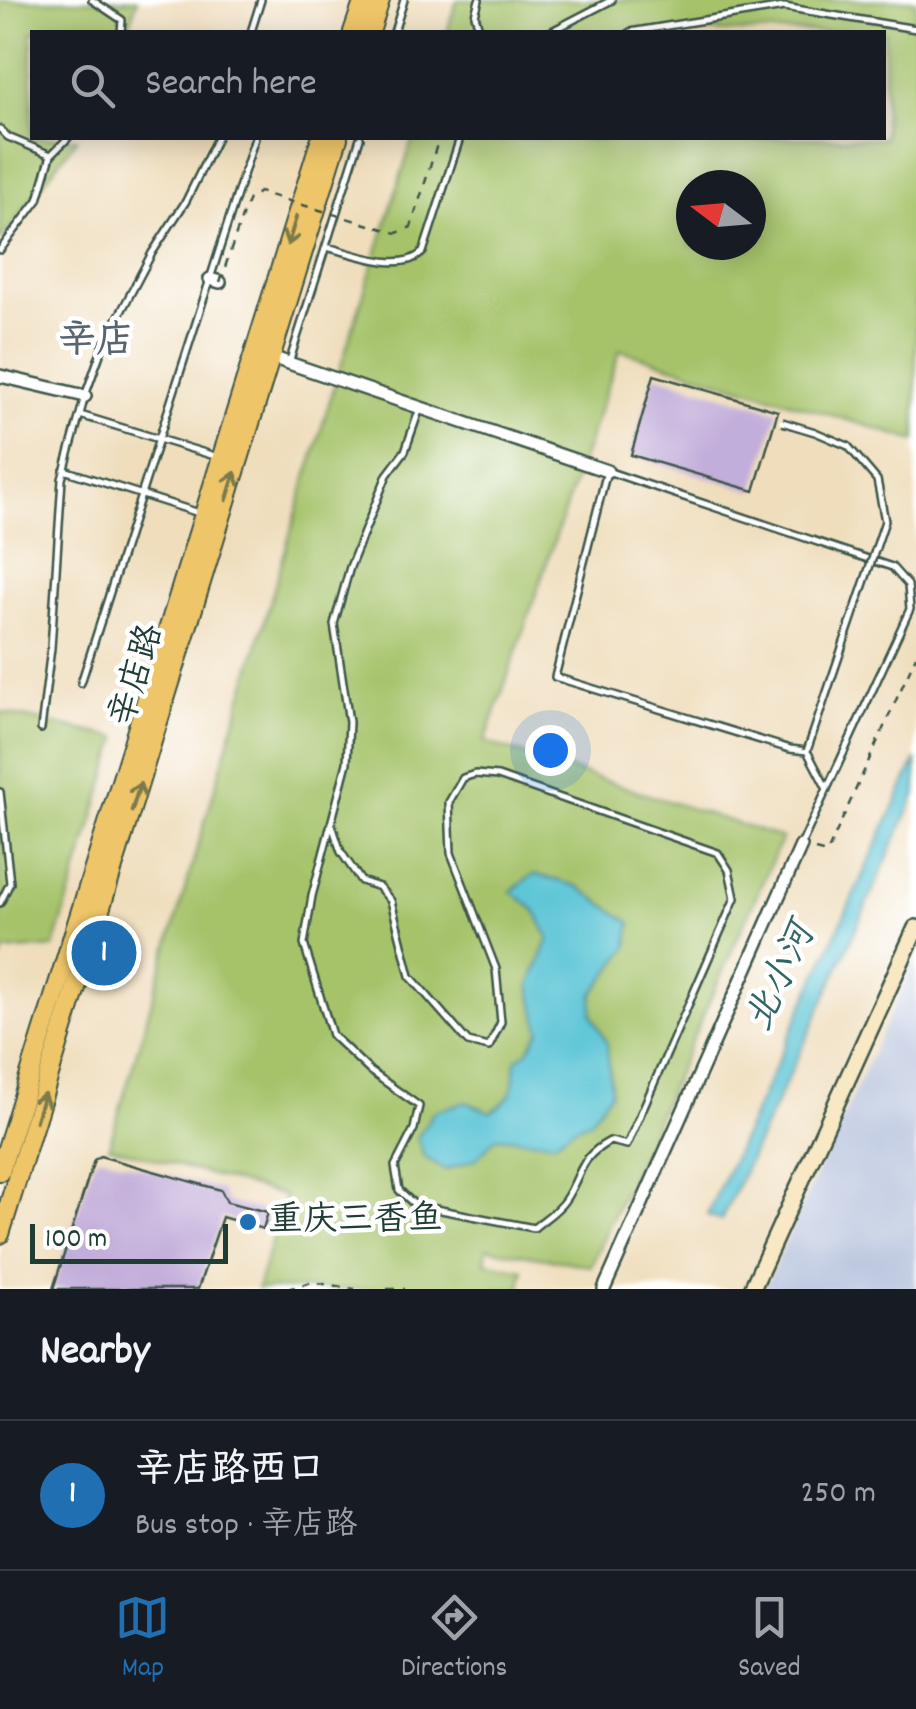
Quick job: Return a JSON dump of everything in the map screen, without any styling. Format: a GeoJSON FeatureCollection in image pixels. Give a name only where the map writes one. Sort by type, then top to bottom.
{"type":"FeatureCollection","features":[{"type":"Feature","properties":{"kind":"main road"},"geometry":{"type":"LineString","coordinates":[[355,30],[364,0]]}},
{"type":"Feature","properties":{"kind":"main road"},"geometry":{"type":"LineString","coordinates":[[371,30],[380,0]]}},
{"type":"Feature","properties":{"kind":"main road","name":"辛店路"},"geometry":{"type":"LineString","coordinates":[[0,1234],[262,354],[320,140]]}},
{"type":"Feature","properties":{"kind":"main road","name":"辛店路"},"geometry":{"type":"LineString","coordinates":[[0,1170],[220,458],[262,354],[337,140]]}},
{"type":"Feature","properties":{"kind":"street"},"geometry":{"type":"LineString","coordinates":[[262,354],[607,471]]}},
{"type":"Feature","properties":{"kind":"street"},"geometry":{"type":"LineString","coordinates":[[0,376],[85,396]]}},
{"type":"Feature","properties":{"kind":"street"},"geometry":{"type":"LineString","coordinates":[[604,1289],[801,846]]}},
{"type":"Feature","properties":{"kind":"street"},"geometry":{"type":"LineString","coordinates":[[752,1289],[916,928]]}},
{"type":"Feature","properties":{"kind":"lane"},"geometry":{"type":"LineString","coordinates":[[92,0],[122,20],[121,30]]}},
{"type":"Feature","properties":{"kind":"lane"},"geometry":{"type":"LineString","coordinates":[[252,30],[261,0]]}},
{"type":"Feature","properties":{"kind":"lane"},"geometry":{"type":"LineString","coordinates":[[395,30],[404,0]]}},
{"type":"Feature","properties":{"kind":"lane"},"geometry":{"type":"LineString","coordinates":[[479,0],[475,15],[479,30]]}},
{"type":"Feature","properties":{"kind":"lane"},"geometry":{"type":"LineString","coordinates":[[554,30],[610,0]]}},
{"type":"Feature","properties":{"kind":"lane"},"geometry":{"type":"LineString","coordinates":[[642,30],[784,7],[916,28]]}},
{"type":"Feature","properties":{"kind":"lane"},"geometry":{"type":"LineString","coordinates":[[0,128],[8,137],[50,155]]}},
{"type":"Feature","properties":{"kind":"lane"},"geometry":{"type":"LineString","coordinates":[[0,250],[38,200],[50,155],[66,140]]}},
{"type":"Feature","properties":{"kind":"lane"},"geometry":{"type":"LineString","coordinates":[[40,729],[51,648],[64,470],[85,396],[104,346],[216,140]]}},
{"type":"Feature","properties":{"kind":"lane"},"geometry":{"type":"LineString","coordinates":[[81,683],[159,438],[215,281],[253,140]]}},
{"type":"Feature","properties":{"kind":"lane"},"geometry":{"type":"LineString","coordinates":[[290,363],[359,140]]}},
{"type":"Feature","properties":{"kind":"lane"},"geometry":{"type":"LineString","coordinates":[[326,247],[400,263],[416,259],[423,252],[459,140]]}},
{"type":"Feature","properties":{"kind":"lane"},"geometry":{"type":"LineString","coordinates":[[332,825],[341,852],[361,881],[379,887],[391,901],[410,976],[468,1042],[489,1046],[501,1022],[496,968],[451,854],[449,802],[463,778],[475,774],[498,776],[718,853],[728,870],[735,898],[627,1145],[610,1141],[592,1150],[565,1201],[534,1228],[416,1205],[398,1190],[395,1166],[414,1129],[419,1106],[370,1071],[332,1035],[304,944],[312,896],[347,763],[349,722],[334,624],[368,521],[387,474],[404,451],[420,408]]}},
{"type":"Feature","properties":{"kind":"lane"},"geometry":{"type":"LineString","coordinates":[[80,414],[220,458]]}},
{"type":"Feature","properties":{"kind":"lane"},"geometry":{"type":"LineString","coordinates":[[782,422],[848,446],[877,480],[884,521],[807,750],[827,789]]}},
{"type":"Feature","properties":{"kind":"lane"},"geometry":{"type":"LineString","coordinates":[[64,470],[203,514]]}},
{"type":"Feature","properties":{"kind":"lane"},"geometry":{"type":"LineString","coordinates":[[801,846],[910,609],[908,584],[892,568],[607,471],[556,678],[790,749],[807,750]]}},
{"type":"Feature","properties":{"kind":"lane"},"geometry":{"type":"LineString","coordinates":[[0,792],[10,883],[0,902]]}},
{"type":"Feature","properties":{"kind":"path"},"geometry":{"type":"LineString","coordinates":[[215,281],[249,199],[259,192],[391,232],[407,230],[414,223],[438,140]]}},
{"type":"Feature","properties":{"kind":"path"},"geometry":{"type":"LineString","coordinates":[[801,846],[827,853],[916,656]]}},
{"type":"Feature","properties":{"kind":"path"},"geometry":{"type":"LineString","coordinates":[[287,1289],[312,1282],[354,1289]]}},
{"type":"Feature","properties":{"kind":"path"},"geometry":{"type":"LineString","coordinates":[[311,1289],[312,1282]]}},
{"type":"Feature","properties":{"kind":"path"},"geometry":{"type":"LineString","coordinates":[[387,1289],[405,1289]]}},
{"type":"Feature","properties":{"kind":"shaded area"},"geometry":{"type":"Polygon","coordinates":[[[916,958],[916,1289],[764,1289],[916,958]]]}},
{"type":"Feature","properties":{"kind":"green space"},"geometry":{"type":"Polygon","coordinates":[[[0,0],[137,0],[129,30],[30,30],[30,140],[76,140],[0,241],[0,0]]]}},
{"type":"Feature","properties":{"kind":"green space"},"geometry":{"type":"Polygon","coordinates":[[[457,0],[916,0],[916,441],[620,350],[485,742],[782,838],[591,1266],[487,1248],[485,1262],[523,1270],[520,1289],[257,1289],[285,1196],[109,1146],[329,403],[412,140],[886,140],[886,30],[448,30],[457,0]]]}},
{"type":"Feature","properties":{"kind":"green space"},"geometry":{"type":"Polygon","coordinates":[[[0,712],[118,738],[54,947],[4,951],[0,962],[0,712]]]}},
{"type":"Feature","properties":{"kind":"water","name":"北小河"},"geometry":{"type":"Polygon","coordinates":[[[916,759],[916,794],[812,1027],[721,1220],[707,1215],[916,759]]]}},
{"type":"Feature","properties":{"kind":"water"},"geometry":{"type":"Polygon","coordinates":[[[534,874],[577,886],[631,923],[628,947],[593,994],[592,1014],[607,1043],[611,1092],[590,1121],[554,1142],[497,1137],[476,1159],[446,1170],[424,1157],[417,1138],[434,1111],[466,1102],[491,1112],[499,1107],[512,1090],[516,1060],[527,1052],[540,1031],[530,986],[549,938],[534,909],[511,891],[534,874]]]}},
{"type":"Feature","properties":{"kind":"building"},"geometry":{"type":"Polygon","coordinates":[[[654,375],[778,411],[754,491],[631,455],[654,375]]]}},
{"type":"Feature","properties":{"kind":"building"},"geometry":{"type":"Polygon","coordinates":[[[100,1156],[221,1190],[227,1202],[268,1212],[263,1229],[222,1217],[198,1289],[53,1289],[94,1160],[100,1156]]]}},
{"type":"Feature","properties":{"kind":"place","name":"辛店路西口"},"geometry":{"type":"Point","coordinates":[104,953]}},
{"type":"Feature","properties":{"kind":"place","name":"重庆三香鱼"},"geometry":{"type":"Point","coordinates":[248,1222]}},
{"type":"Feature","properties":{"kind":"district","name":"辛店"},"geometry":{"type":"Point","coordinates":[96,343]}}]}
